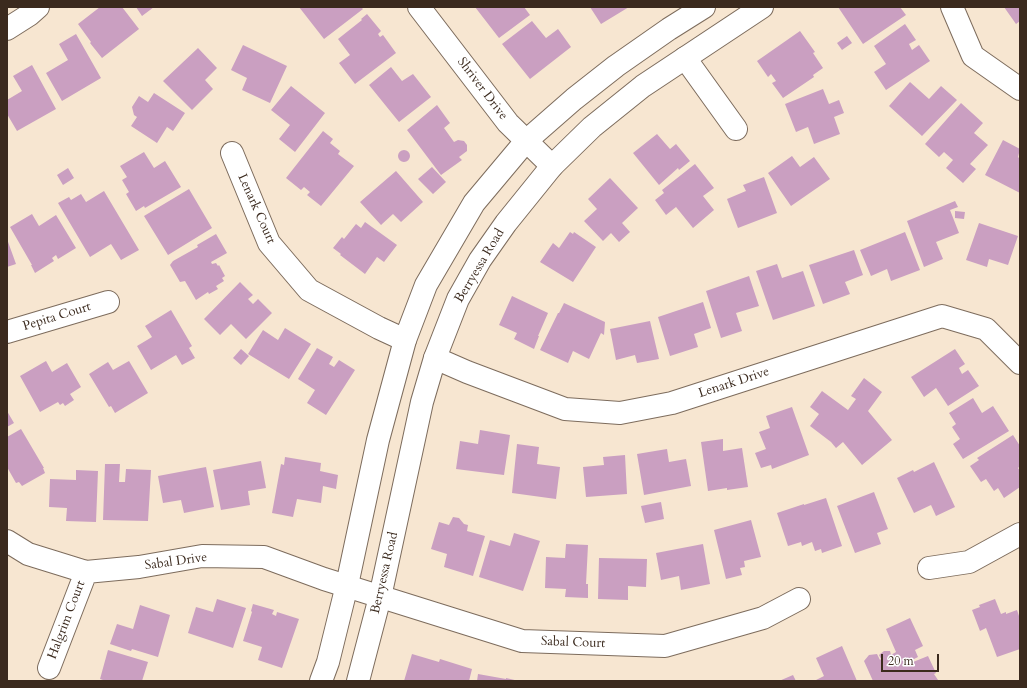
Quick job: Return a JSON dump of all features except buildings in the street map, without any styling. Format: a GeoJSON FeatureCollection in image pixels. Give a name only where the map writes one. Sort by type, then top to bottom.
{"type":"FeatureCollection","features":[{"type":"Feature","properties":{"kind":"street"},"geometry":{"type":"LineString","coordinates":[[7,29],[29,15],[38,7]]}},
{"type":"Feature","properties":{"kind":"street","name":"Shriver Drive"},"geometry":{"type":"LineString","coordinates":[[419,7],[508,123],[552,166]]}},
{"type":"Feature","properties":{"kind":"street"},"geometry":{"type":"LineString","coordinates":[[321,681],[328,662],[347,585],[378,440],[405,340],[426,285],[474,204],[526,140],[616,66],[669,29],[704,7]]}},
{"type":"Feature","properties":{"kind":"street","name":"Berryessa Road"},"geometry":{"type":"LineString","coordinates":[[358,681],[380,597],[422,402],[435,358],[458,299],[480,260],[506,223],[552,166],[592,127],[643,86],[762,7]]}},
{"type":"Feature","properties":{"kind":"street"},"geometry":{"type":"LineString","coordinates":[[952,7],[973,56],[1020,89]]}},
{"type":"Feature","properties":{"kind":"street"},"geometry":{"type":"LineString","coordinates":[[685,58],[736,129]]}},
{"type":"Feature","properties":{"kind":"street","name":"Lenark Court"},"geometry":{"type":"LineString","coordinates":[[232,152],[269,243],[309,290],[379,328],[405,340]]}},
{"type":"Feature","properties":{"kind":"street","name":"Pepita Court"},"geometry":{"type":"LineString","coordinates":[[7,332],[108,302]]}},
{"type":"Feature","properties":{"kind":"street","name":"Lenark Drive"},"geometry":{"type":"LineString","coordinates":[[435,358],[467,372],[565,409],[620,413],[672,403],[942,316],[986,329],[1020,363]]}},
{"type":"Feature","properties":{"kind":"street"},"geometry":{"type":"LineString","coordinates":[[929,568],[970,562],[1020,534]]}},
{"type":"Feature","properties":{"kind":"street","name":"Sabal Drive"},"geometry":{"type":"LineString","coordinates":[[7,541],[28,554],[86,572],[139,567],[202,556],[264,557],[324,579],[347,585]]}},
{"type":"Feature","properties":{"kind":"street","name":"Halgrim Court"},"geometry":{"type":"LineString","coordinates":[[49,668],[86,572]]}},
{"type":"Feature","properties":{"kind":"street","name":"Sabal Court"},"geometry":{"type":"LineString","coordinates":[[347,585],[380,597],[522,641],[666,646],[763,618],[799,599]]}}]}
